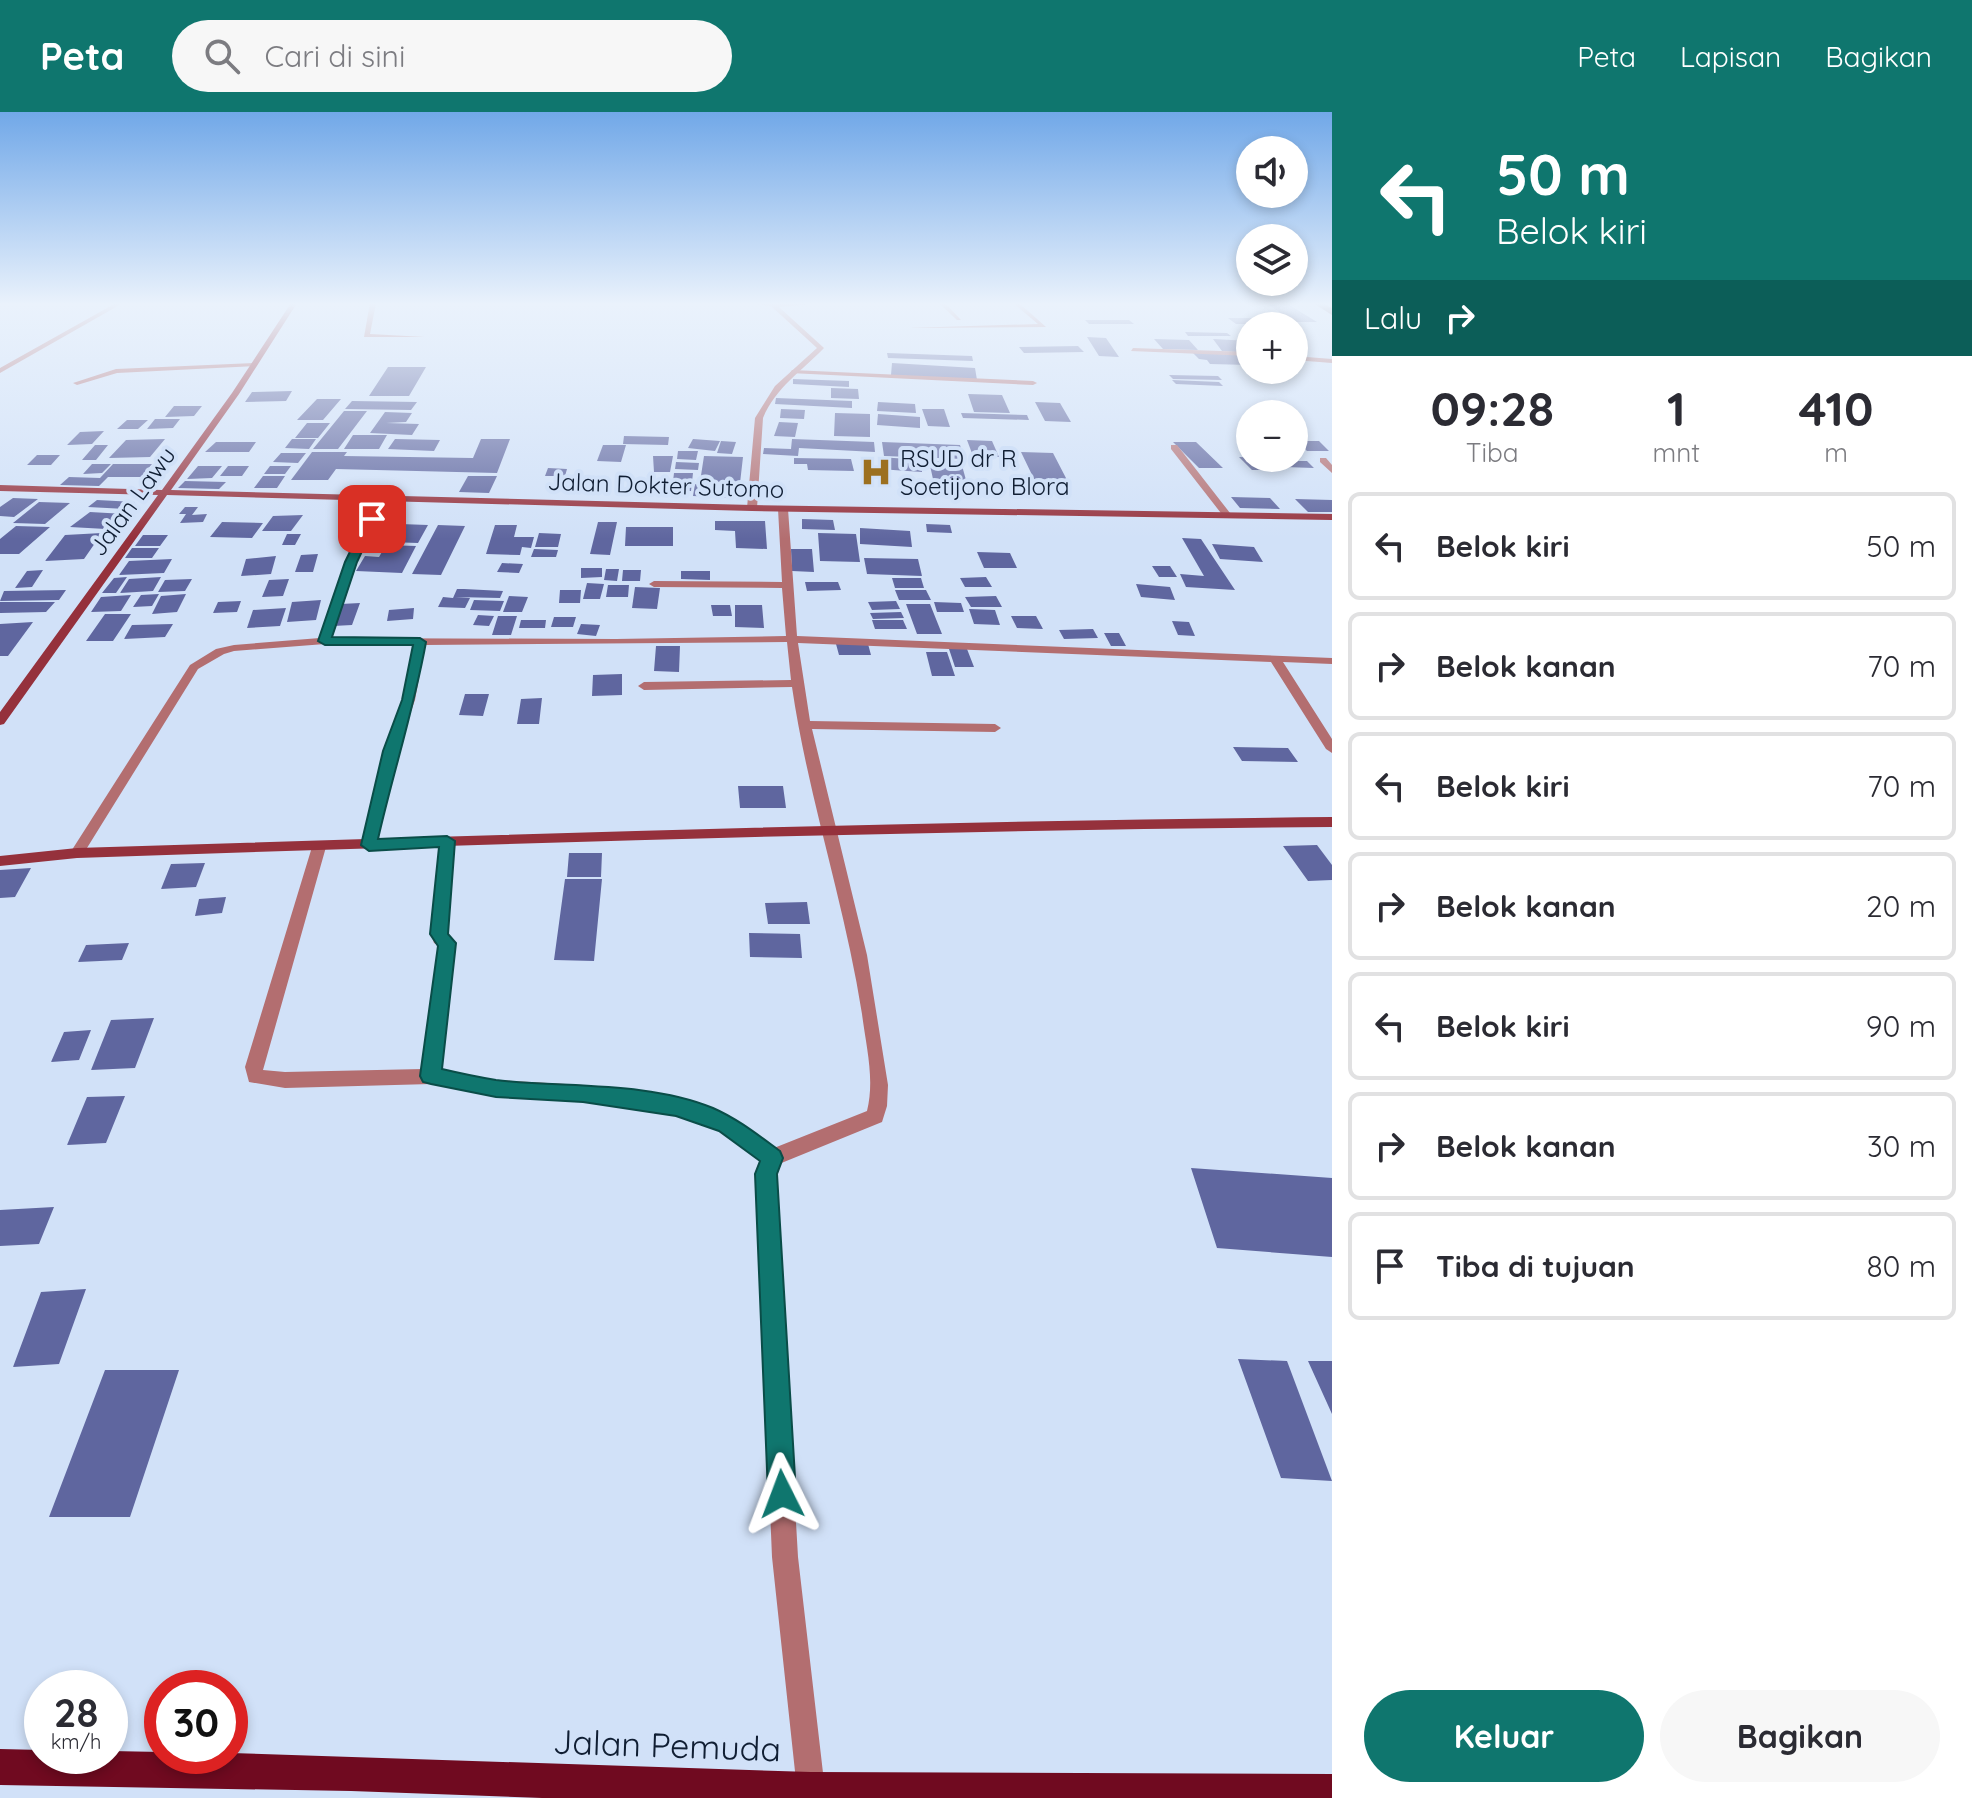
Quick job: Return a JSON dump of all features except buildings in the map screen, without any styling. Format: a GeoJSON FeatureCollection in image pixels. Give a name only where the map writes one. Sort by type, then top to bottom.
{"type":"FeatureCollection","features":[{"type":"Feature","properties":{"kind":"main road","name":"Jalan Lawu"},"geometry":{"type":"LineString","coordinates":[[0,721],[242,382]]}},
{"type":"Feature","properties":{"kind":"main road","name":"Jalan Dokter Sutomo"},"geometry":{"type":"LineString","coordinates":[[0,488],[783,509],[1332,517]]}},
{"type":"Feature","properties":{"kind":"main road"},"geometry":{"type":"LineString","coordinates":[[0,861],[77,853],[447,841],[1332,822]]}},
{"type":"Feature","properties":{"kind":"main road","name":"Jalan Pemuda"},"geometry":{"type":"LineString","coordinates":[[0,1767],[351,1773],[811,1790],[1146,1795],[1332,1792]]}},
{"type":"Feature","properties":{"kind":"street"},"geometry":{"type":"LineString","coordinates":[[77,383],[81,382]]}},
{"type":"Feature","properties":{"kind":"street"},"geometry":{"type":"LineString","coordinates":[[752,508],[759,418],[767,399],[783,382]]}},
{"type":"Feature","properties":{"kind":"street"},"geometry":{"type":"LineString","coordinates":[[1004,382],[1033,383]]}},
{"type":"Feature","properties":{"kind":"street"},"geometry":{"type":"LineString","coordinates":[[1174,447],[1227,515]]}},
{"type":"Feature","properties":{"kind":"street"},"geometry":{"type":"LineString","coordinates":[[1323,460],[1332,470]]}},
{"type":"Feature","properties":{"kind":"street"},"geometry":{"type":"LineString","coordinates":[[325,641],[351,562],[382,497]]}},
{"type":"Feature","properties":{"kind":"street"},"geometry":{"type":"LineString","coordinates":[[783,509],[787,585],[805,725],[867,988],[880,1077],[875,1116],[772,1158],[766,1174],[785,1557],[811,1790]]}},
{"type":"Feature","properties":{"kind":"street"},"geometry":{"type":"LineString","coordinates":[[654,584],[787,585]]}},
{"type":"Feature","properties":{"kind":"street"},"geometry":{"type":"LineString","coordinates":[[77,853],[194,667],[220,651],[234,648],[325,641],[794,639],[1332,661]]}},
{"type":"Feature","properties":{"kind":"street"},"geometry":{"type":"LineString","coordinates":[[369,845],[391,751],[409,700],[420,642]]}},
{"type":"Feature","properties":{"kind":"street"},"geometry":{"type":"LineString","coordinates":[[1276,660],[1332,749]]}},
{"type":"Feature","properties":{"kind":"street"},"geometry":{"type":"LineString","coordinates":[[644,686],[800,683]]}},
{"type":"Feature","properties":{"kind":"street"},"geometry":{"type":"LineString","coordinates":[[805,725],[995,728]]}},
{"type":"Feature","properties":{"kind":"street"},"geometry":{"type":"LineString","coordinates":[[431,1076],[447,943],[440,939],[439,923],[447,841]]}},
{"type":"Feature","properties":{"kind":"street"},"geometry":{"type":"LineString","coordinates":[[319,847],[254,1067],[255,1077],[285,1080],[431,1076],[496,1088],[583,1093],[676,1107],[705,1114],[726,1124],[772,1158]]}},
{"type":"Feature","properties":{"kind":"place","name":"RSUD dr R Soetijono Blora"},"geometry":{"type":"Point","coordinates":[876,472]}},
{"type":"Feature","properties":{"kind":"route"},"geometry":{"type":"LineString","coordinates":[[372,519],[351,562],[325,641],[420,642],[409,700],[391,751],[369,845],[447,841],[439,934],[440,939],[447,943],[431,1076],[496,1088],[583,1093],[676,1107],[705,1114],[726,1124],[772,1158],[766,1174],[782,1494]]}}]}
